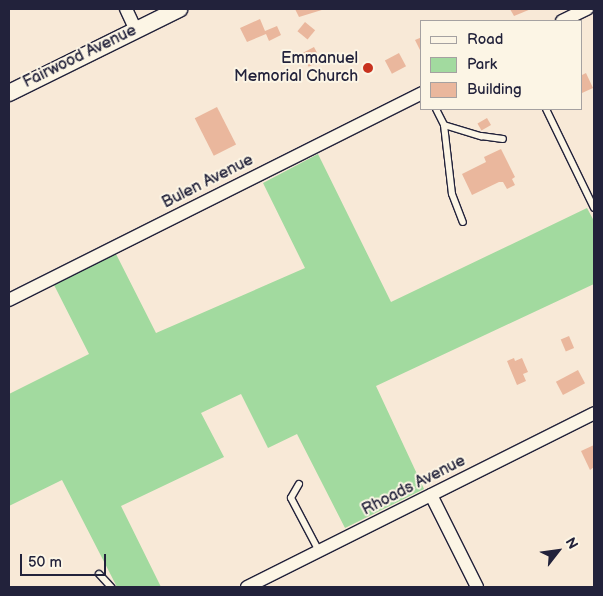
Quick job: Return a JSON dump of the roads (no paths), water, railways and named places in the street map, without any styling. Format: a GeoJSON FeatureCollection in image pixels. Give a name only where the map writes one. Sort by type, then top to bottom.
{"type":"FeatureCollection","features":[{"type":"Feature","properties":{"kind":"street"},"geometry":{"type":"LineString","coordinates":[[126,9],[136,30]]}},
{"type":"Feature","properties":{"kind":"street","name":"Fairwood Avenue"},"geometry":{"type":"LineString","coordinates":[[9,93],[178,9]]}},
{"type":"Feature","properties":{"kind":"street"},"geometry":{"type":"LineString","coordinates":[[564,20],[587,9]]}},
{"type":"Feature","properties":{"kind":"street","name":"Bulen Avenue"},"geometry":{"type":"LineString","coordinates":[[9,300],[420,94]]}},
{"type":"Feature","properties":{"kind":"street","name":"Rhoads Avenue"},"geometry":{"type":"LineString","coordinates":[[247,587],[594,413]]}},
{"type":"Feature","properties":{"kind":"street"},"geometry":{"type":"LineString","coordinates":[[431,495],[477,587]]}},
{"type":"Feature","properties":{"kind":"lane"},"geometry":{"type":"LineString","coordinates":[[436,110],[444,125],[452,194],[463,222]]}},
{"type":"Feature","properties":{"kind":"lane"},"geometry":{"type":"LineString","coordinates":[[546,110],[594,208]]}},
{"type":"Feature","properties":{"kind":"lane"},"geometry":{"type":"LineString","coordinates":[[444,125],[481,136],[503,139]]}},
{"type":"Feature","properties":{"kind":"lane"},"geometry":{"type":"LineString","coordinates":[[299,484],[291,498],[320,551]]}},
{"type":"Feature","properties":{"kind":"lane"},"geometry":{"type":"LineString","coordinates":[[99,574],[111,587]]}},
{"type":"Feature","properties":{"kind":"place","name":"Emmanuel Memorial Church"},"geometry":{"type":"Point","coordinates":[368,68]}}]}
